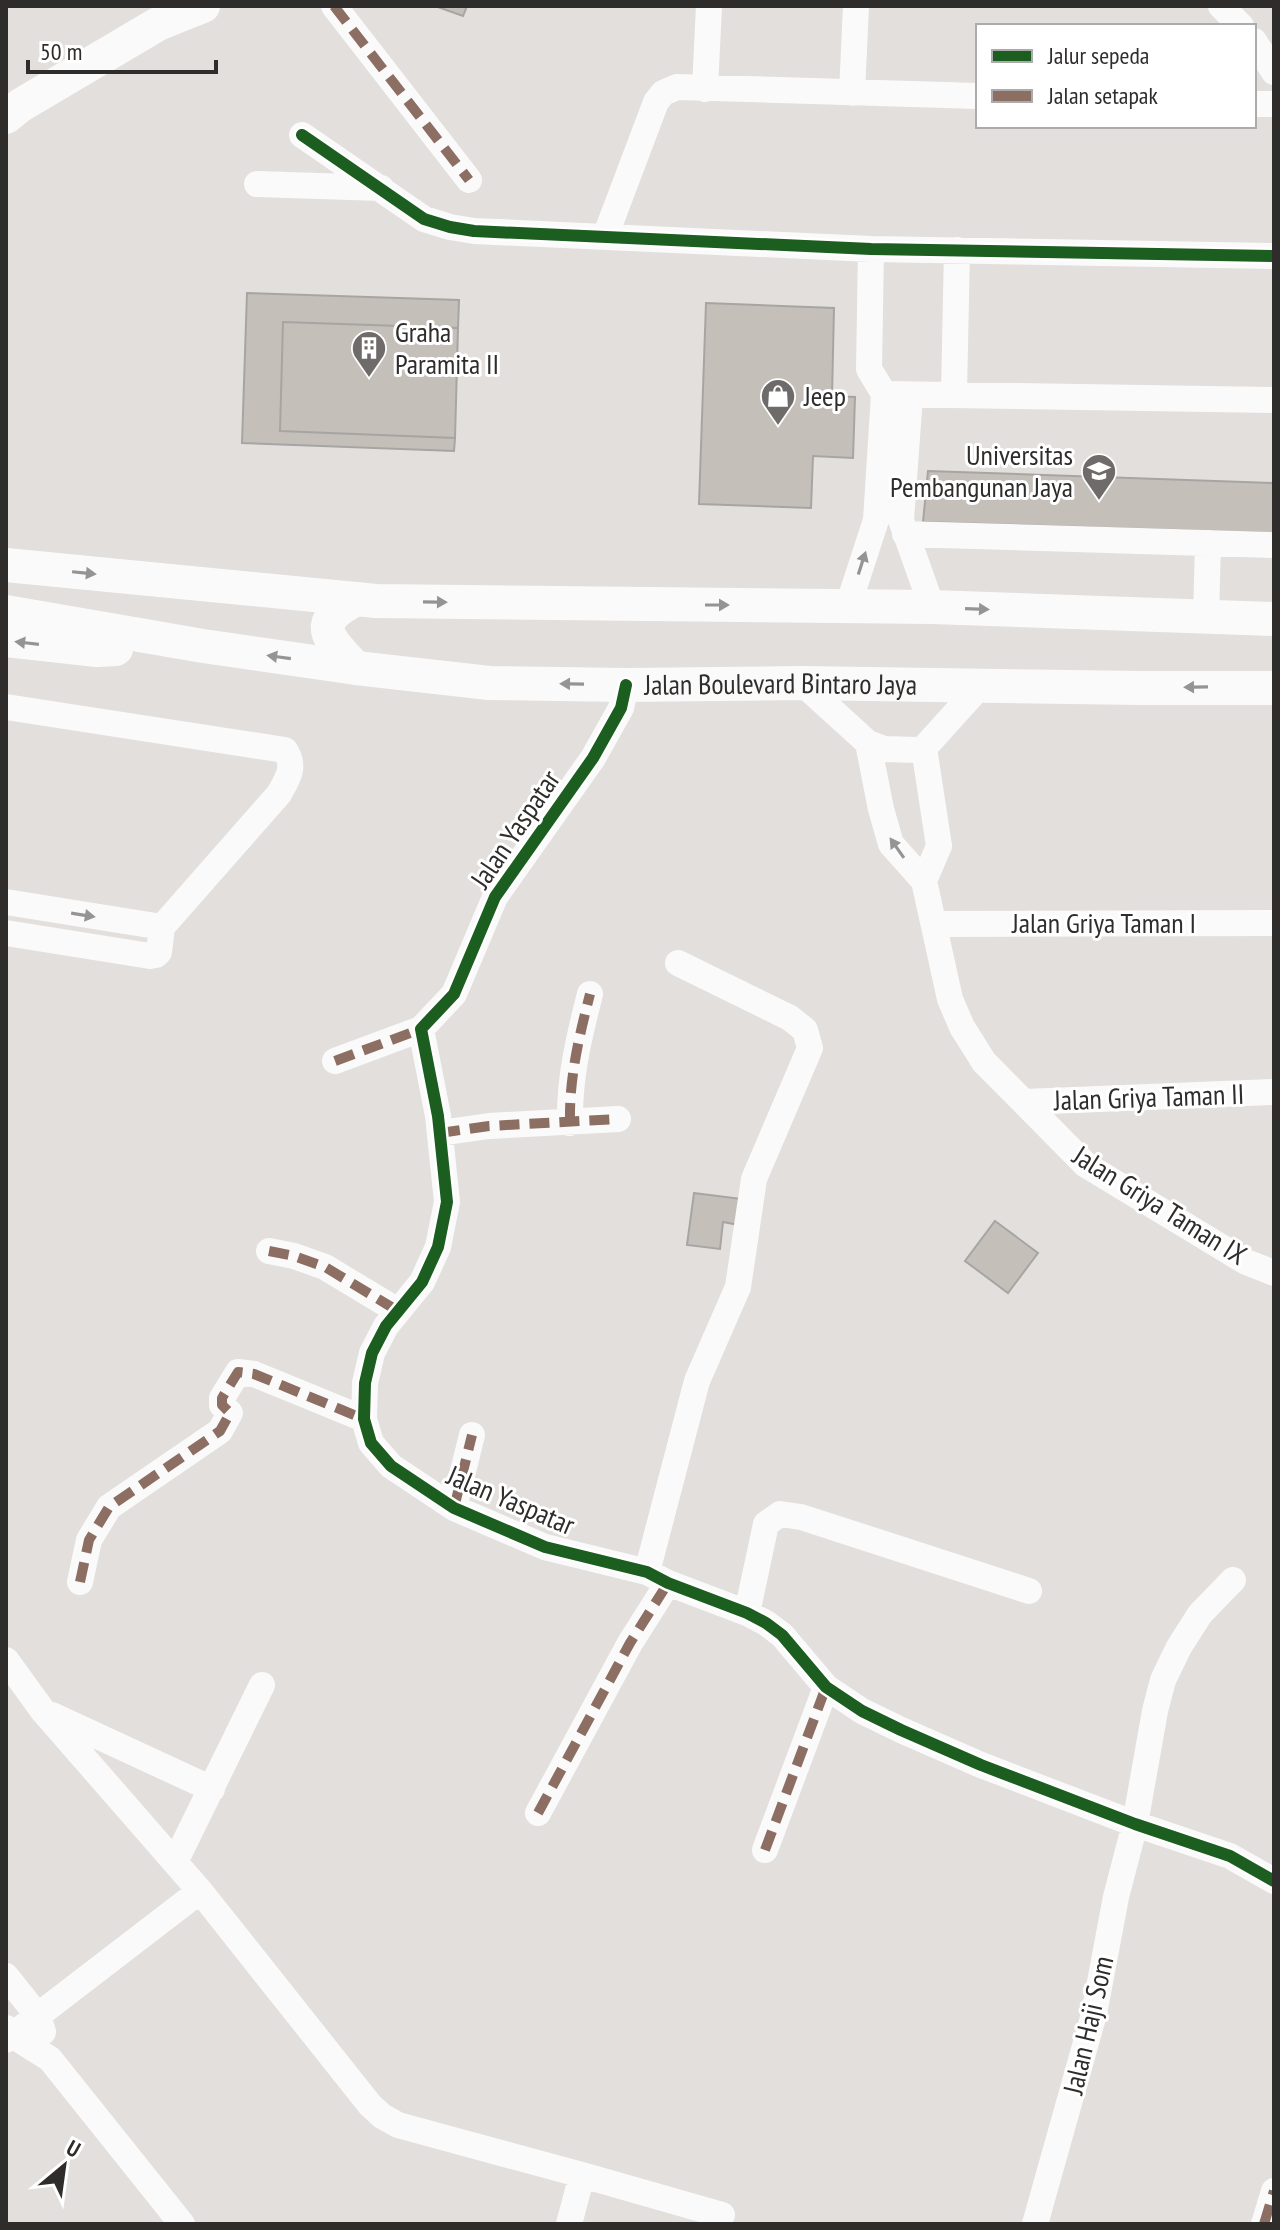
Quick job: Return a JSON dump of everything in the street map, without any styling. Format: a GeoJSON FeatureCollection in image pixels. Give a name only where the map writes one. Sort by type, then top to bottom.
{"type":"FeatureCollection","features":[{"type":"Feature","properties":{"kind":"main road"},"geometry":{"type":"LineString","coordinates":[[6,117],[21,105],[158,24],[203,6]]}},
{"type":"Feature","properties":{"kind":"main road"},"geometry":{"type":"LineString","coordinates":[[6,565],[357,599],[932,607],[1274,619]]}},
{"type":"Feature","properties":{"kind":"main road"},"geometry":{"type":"LineString","coordinates":[[356,668],[329,637],[328,624],[336,609],[357,599]]}},
{"type":"Feature","properties":{"kind":"main road","name":"Jalan Boulevard Bintaro Jaya"},"geometry":{"type":"LineString","coordinates":[[6,612],[188,644],[489,683],[1274,688]]}},
{"type":"Feature","properties":{"kind":"main road"},"geometry":{"type":"LineString","coordinates":[[6,640],[97,650],[188,644]]}},
{"type":"Feature","properties":{"kind":"street"},"geometry":{"type":"LineString","coordinates":[[334,6],[469,180]]}},
{"type":"Feature","properties":{"kind":"street"},"geometry":{"type":"LineString","coordinates":[[705,89],[709,6]]}},
{"type":"Feature","properties":{"kind":"street"},"geometry":{"type":"LineString","coordinates":[[852,93],[856,6]]}},
{"type":"Feature","properties":{"kind":"street"},"geometry":{"type":"LineString","coordinates":[[1221,6],[1239,24]]}},
{"type":"Feature","properties":{"kind":"street"},"geometry":{"type":"LineString","coordinates":[[1256,44],[1274,72]]}},
{"type":"Feature","properties":{"kind":"street"},"geometry":{"type":"LineString","coordinates":[[605,237],[656,102],[663,93],[677,87],[976,96]]}},
{"type":"Feature","properties":{"kind":"street"},"geometry":{"type":"LineString","coordinates":[[302,135],[424,219],[474,231],[871,249],[1274,256]]}},
{"type":"Feature","properties":{"kind":"street"},"geometry":{"type":"LineString","coordinates":[[257,184],[381,188]]}},
{"type":"Feature","properties":{"kind":"street"},"geometry":{"type":"LineString","coordinates":[[871,249],[869,369],[897,395],[1274,400]]}},
{"type":"Feature","properties":{"kind":"street"},"geometry":{"type":"LineString","coordinates":[[954,394],[957,250]]}},
{"type":"Feature","properties":{"kind":"street"},"geometry":{"type":"LineString","coordinates":[[897,395],[894,525],[932,607]]}},
{"type":"Feature","properties":{"kind":"street"},"geometry":{"type":"LineString","coordinates":[[894,525],[1274,545]]}},
{"type":"Feature","properties":{"kind":"street"},"geometry":{"type":"LineString","coordinates":[[848,606],[894,525]]}},
{"type":"Feature","properties":{"kind":"street"},"geometry":{"type":"LineString","coordinates":[[1214,618],[1216,544]]}},
{"type":"Feature","properties":{"kind":"street"},"geometry":{"type":"LineString","coordinates":[[802,683],[868,743],[884,749],[917,750],[924,748],[981,685]]}},
{"type":"Feature","properties":{"kind":"street","name":"Jalan Yaspatar"},"geometry":{"type":"LineString","coordinates":[[626,685],[621,708],[593,758],[495,897],[454,994],[421,1029],[440,1133],[447,1202],[438,1247],[422,1282],[386,1326],[372,1353],[365,1383],[364,1419],[371,1443],[391,1466],[454,1508],[545,1547],[658,1578],[766,1623],[782,1635],[826,1687],[862,1711],[901,1730],[981,1765],[1135,1824],[1230,1856],[1274,1881]]}},
{"type":"Feature","properties":{"kind":"street"},"geometry":{"type":"LineString","coordinates":[[6,707],[285,750],[291,759],[292,770],[279,794],[162,927],[156,955],[6,933]]}},
{"type":"Feature","properties":{"kind":"street","name":"Jalan Griya Taman IX"},"geometry":{"type":"LineString","coordinates":[[868,743],[891,844],[924,881],[950,999],[962,1027],[984,1062],[1086,1165],[1246,1262],[1274,1273]]}},
{"type":"Feature","properties":{"kind":"street"},"geometry":{"type":"LineString","coordinates":[[924,748],[939,846],[924,881]]}},
{"type":"Feature","properties":{"kind":"street"},"geometry":{"type":"LineString","coordinates":[[6,902],[162,927]]}},
{"type":"Feature","properties":{"kind":"street","name":"Jalan Griya Taman I"},"geometry":{"type":"LineString","coordinates":[[934,924],[1274,923]]}},
{"type":"Feature","properties":{"kind":"street"},"geometry":{"type":"LineString","coordinates":[[538,1813],[630,1643],[658,1578],[697,1381],[738,1287],[754,1179],[810,1048],[805,1030],[790,1018],[678,963]]}},
{"type":"Feature","properties":{"kind":"street"},"geometry":{"type":"LineString","coordinates":[[570,1123],[570,1093],[578,1040],[590,994]]}},
{"type":"Feature","properties":{"kind":"street"},"geometry":{"type":"LineString","coordinates":[[335,1061],[421,1029]]}},
{"type":"Feature","properties":{"kind":"street","name":"Jalan Griya Taman II"},"geometry":{"type":"LineString","coordinates":[[1024,1102],[1274,1092]]}},
{"type":"Feature","properties":{"kind":"street"},"geometry":{"type":"LineString","coordinates":[[440,1133],[489,1126],[618,1119]]}},
{"type":"Feature","properties":{"kind":"street"},"geometry":{"type":"LineString","coordinates":[[269,1251],[325,1267],[398,1311]]}},
{"type":"Feature","properties":{"kind":"street"},"geometry":{"type":"LineString","coordinates":[[1246,1262],[1274,1259]]}},
{"type":"Feature","properties":{"kind":"street"},"geometry":{"type":"LineString","coordinates":[[80,1582],[89,1540],[109,1507],[220,1431],[230,1413],[222,1405],[222,1398],[238,1372],[254,1374],[364,1419]]}},
{"type":"Feature","properties":{"kind":"street"},"geometry":{"type":"LineString","coordinates":[[454,1508],[472,1435]]}},
{"type":"Feature","properties":{"kind":"street"},"geometry":{"type":"LineString","coordinates":[[747,1613],[766,1524],[780,1514],[801,1517],[1029,1591]]}},
{"type":"Feature","properties":{"kind":"street","name":"Jalan Haji Som"},"geometry":{"type":"LineString","coordinates":[[1035,2224],[1094,2014],[1163,1680],[1200,1614],[1233,1580]]}},
{"type":"Feature","properties":{"kind":"street"},"geometry":{"type":"LineString","coordinates":[[6,1660],[43,1711],[200,1891],[370,2105],[382,2116],[398,2125],[722,2215]]}},
{"type":"Feature","properties":{"kind":"street"},"geometry":{"type":"LineString","coordinates":[[175,1862],[262,1685]]}},
{"type":"Feature","properties":{"kind":"street"},"geometry":{"type":"LineString","coordinates":[[765,1850],[826,1687]]}},
{"type":"Feature","properties":{"kind":"street"},"geometry":{"type":"LineString","coordinates":[[43,1711],[212,1789]]}},
{"type":"Feature","properties":{"kind":"street"},"geometry":{"type":"LineString","coordinates":[[182,2224],[50,2059],[8,2034],[38,2016],[200,1891]]}},
{"type":"Feature","properties":{"kind":"street"},"geometry":{"type":"LineString","coordinates":[[6,1976],[38,2016],[50,2059]]}},
{"type":"Feature","properties":{"kind":"street"},"geometry":{"type":"LineString","coordinates":[[569,2224],[582,2175]]}},
{"type":"Feature","properties":{"kind":"street"},"geometry":{"type":"LineString","coordinates":[[1264,2224],[1274,2191]]}},
{"type":"Feature","properties":{"kind":"building"},"geometry":{"type":"Polygon","coordinates":[[[435,6],[467,6],[463,16],[435,6]]]}},
{"type":"Feature","properties":{"kind":"building"},"geometry":{"type":"Polygon","coordinates":[[[247,293],[459,300],[458,328],[283,322],[280,431],[455,438],[454,451],[242,443],[247,293]]]}},
{"type":"Feature","properties":{"kind":"building","name":"Jeep"},"geometry":{"type":"Polygon","coordinates":[[[706,303],[834,308],[832,396],[855,397],[853,458],[813,456],[811,508],[699,504],[706,303]]]}},
{"type":"Feature","properties":{"kind":"building","name":"Graha Paramita II"},"geometry":{"type":"Polygon","coordinates":[[[283,322],[458,328],[455,438],[280,431],[283,322]]]}},
{"type":"Feature","properties":{"kind":"building","name":"Universitas Pembangunan Jaya"},"geometry":{"type":"Polygon","coordinates":[[[928,471],[1274,483],[1274,533],[923,522],[928,471]]]}},
{"type":"Feature","properties":{"kind":"building"},"geometry":{"type":"Polygon","coordinates":[[[694,1193],[742,1199],[739,1225],[723,1222],[720,1249],[687,1245],[694,1193]]]}},
{"type":"Feature","properties":{"kind":"building"},"geometry":{"type":"Polygon","coordinates":[[[995,1221],[1038,1253],[1008,1293],[965,1261],[995,1221]]]}},
{"type":"Feature","properties":{"kind":"marked path"},"geometry":{"type":"LineString","coordinates":[[334,6],[469,180]]}},
{"type":"Feature","properties":{"kind":"marked path"},"geometry":{"type":"LineString","coordinates":[[570,1123],[573,1074],[590,994]]}},
{"type":"Feature","properties":{"kind":"marked path"},"geometry":{"type":"LineString","coordinates":[[335,1061],[421,1029]]}},
{"type":"Feature","properties":{"kind":"marked path"},"geometry":{"type":"LineString","coordinates":[[440,1133],[489,1126],[618,1119]]}},
{"type":"Feature","properties":{"kind":"marked path"},"geometry":{"type":"LineString","coordinates":[[269,1251],[325,1267],[398,1311]]}},
{"type":"Feature","properties":{"kind":"marked path"},"geometry":{"type":"LineString","coordinates":[[80,1582],[89,1540],[109,1507],[220,1431],[230,1413],[222,1405],[222,1398],[238,1372],[254,1374],[364,1419]]}},
{"type":"Feature","properties":{"kind":"marked path"},"geometry":{"type":"LineString","coordinates":[[454,1508],[472,1435]]}},
{"type":"Feature","properties":{"kind":"marked path"},"geometry":{"type":"LineString","coordinates":[[538,1813],[630,1643],[668,1583]]}},
{"type":"Feature","properties":{"kind":"marked path"},"geometry":{"type":"LineString","coordinates":[[765,1850],[826,1687]]}},
{"type":"Feature","properties":{"kind":"marked path"},"geometry":{"type":"LineString","coordinates":[[1264,2224],[1274,2191]]}},
{"type":"Feature","properties":{"kind":"cycle path"},"geometry":{"type":"LineString","coordinates":[[302,135],[424,219],[474,231],[871,249],[1274,256]]}},
{"type":"Feature","properties":{"kind":"cycle path"},"geometry":{"type":"LineString","coordinates":[[626,685],[621,708],[593,758],[495,897],[454,994],[421,1029],[438,1116],[447,1202],[438,1247],[422,1282],[386,1326],[372,1353],[365,1383],[364,1419],[371,1443],[391,1466],[454,1508],[545,1547],[647,1572],[766,1623],[782,1635],[826,1687],[862,1711],[901,1730],[981,1765],[1135,1824],[1230,1856],[1274,1881]]}},
{"type":"Feature","properties":{"kind":"place","name":"Graha Paramita II"},"geometry":{"type":"Point","coordinates":[369,379]}},
{"type":"Feature","properties":{"kind":"place","name":"Jeep"},"geometry":{"type":"Point","coordinates":[778,427]}},
{"type":"Feature","properties":{"kind":"place","name":"Universitas Pembangunan Jaya"},"geometry":{"type":"Point","coordinates":[1099,502]}}]}
